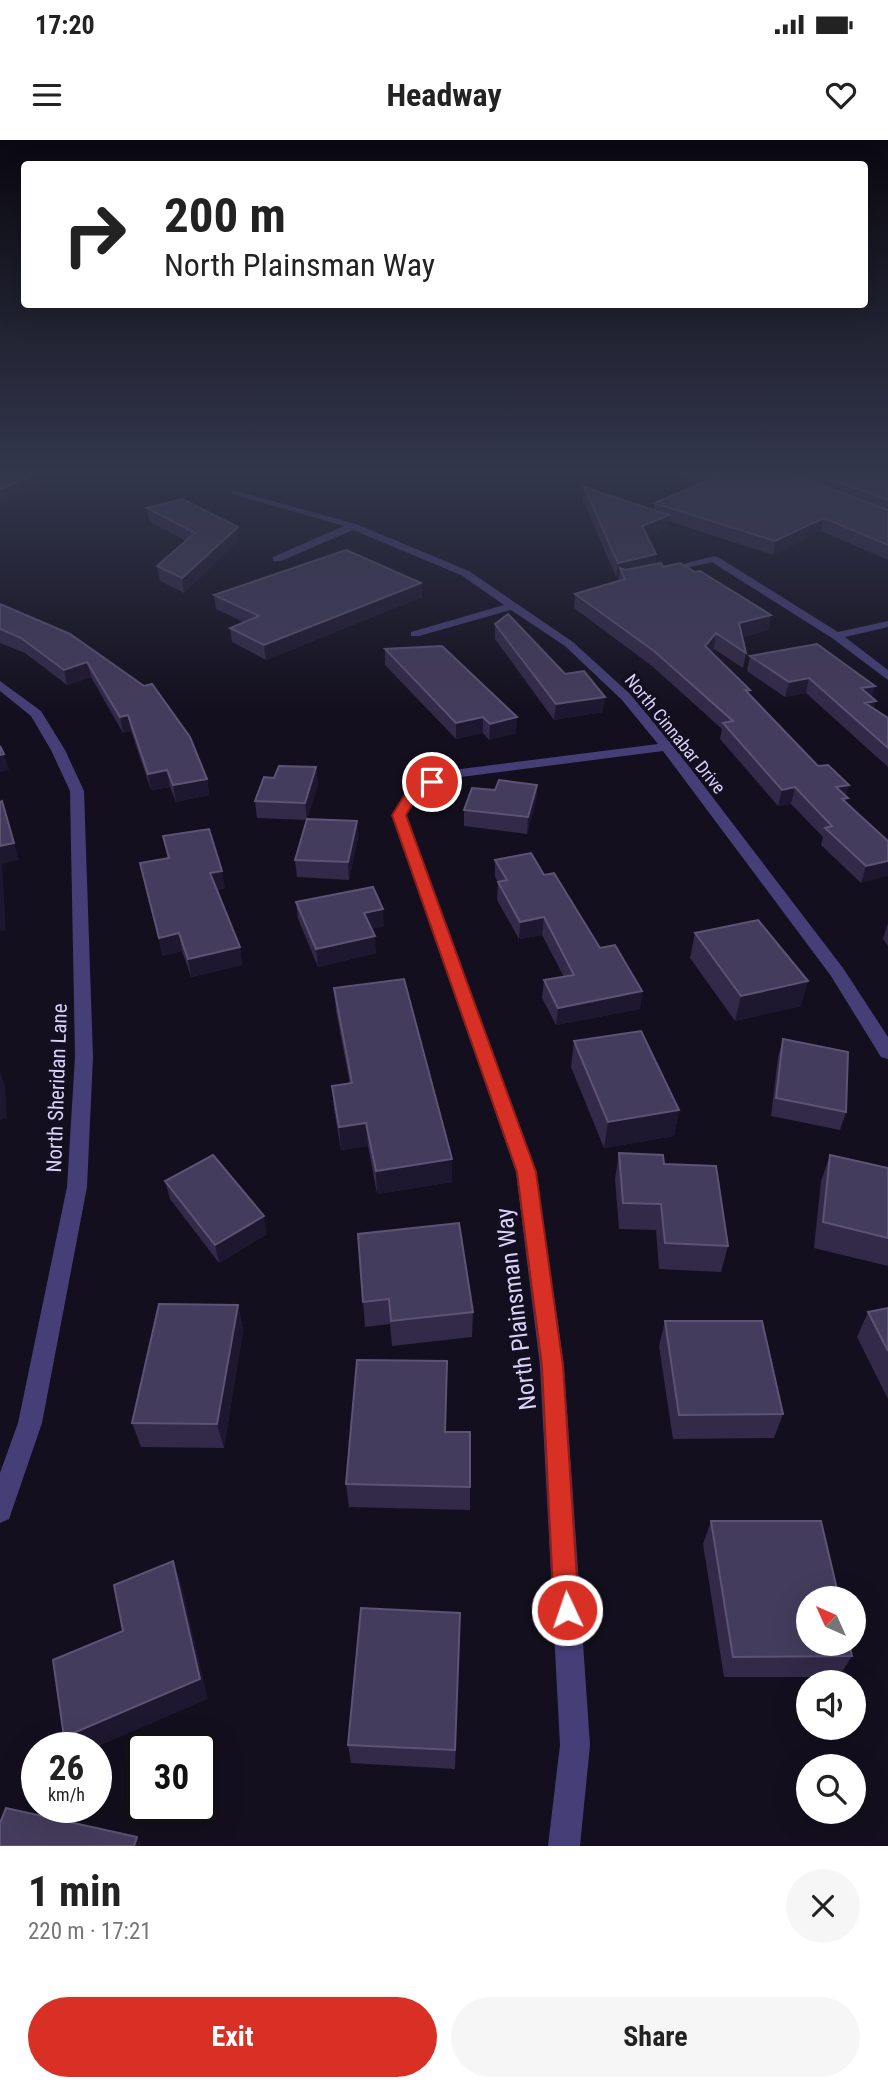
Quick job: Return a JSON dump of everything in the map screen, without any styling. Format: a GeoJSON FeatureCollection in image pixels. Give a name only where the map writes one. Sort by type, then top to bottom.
{"type":"FeatureCollection","features":[{"type":"Feature","properties":{"kind":"street"},"geometry":{"type":"LineString","coordinates":[[277,559],[292,553]]}},
{"type":"Feature","properties":{"kind":"street","name":"North Cinnabar Drive"},"geometry":{"type":"LineString","coordinates":[[416,553],[465,573],[569,644],[626,698],[667,747],[837,972],[888,1052]]}},
{"type":"Feature","properties":{"kind":"street"},"geometry":{"type":"LineString","coordinates":[[714,559],[836,636],[888,676]]}},
{"type":"Feature","properties":{"kind":"street"},"geometry":{"type":"LineString","coordinates":[[415,634],[512,606]]}},
{"type":"Feature","properties":{"kind":"street"},"geometry":{"type":"LineString","coordinates":[[836,636],[888,624]]}},
{"type":"Feature","properties":{"kind":"street","name":"North Sheridan Lane"},"geometry":{"type":"LineString","coordinates":[[0,685],[36,714],[58,750],[77,791],[84,1057],[77,1187],[30,1423],[0,1510]]}},
{"type":"Feature","properties":{"kind":"street","name":"North Plainsman Way"},"geometry":{"type":"LineString","coordinates":[[564,1846],[574,1731],[552,1366],[526,1172],[399,815],[414,790],[450,774],[667,747]]}},
{"type":"Feature","properties":{"kind":"lane"},"geometry":{"type":"LineString","coordinates":[[649,573],[714,559]]}},
{"type":"Feature","properties":{"kind":"building"},"geometry":{"type":"Polygon","coordinates":[[[172,553],[210,553],[182,578],[157,566],[172,553]]]}},
{"type":"Feature","properties":{"kind":"building"},"geometry":{"type":"Polygon","coordinates":[[[338,553],[352,553],[421,583],[264,645],[230,628],[259,616],[214,595],[338,553]]]}},
{"type":"Feature","properties":{"kind":"building"},"geometry":{"type":"Polygon","coordinates":[[[613,553],[656,554],[618,563],[613,553]]]}},
{"type":"Feature","properties":{"kind":"building"},"geometry":{"type":"Polygon","coordinates":[[[661,563],[663,567],[680,563],[695,572],[700,571],[771,615],[739,623],[746,653],[716,633],[705,646],[750,690],[745,690],[818,766],[828,765],[849,785],[836,787],[848,798],[842,799],[888,841],[888,861],[866,866],[825,828],[832,826],[795,787],[782,790],[723,723],[733,721],[654,651],[575,594],[625,579],[620,568],[625,570],[661,563]]]}},
{"type":"Feature","properties":{"kind":"building"},"geometry":{"type":"Polygon","coordinates":[[[0,604],[70,634],[144,686],[152,684],[190,737],[207,779],[173,785],[167,770],[148,774],[128,715],[120,717],[87,662],[64,670],[21,638],[0,629],[0,604]]]}},
{"type":"Feature","properties":{"kind":"building"},"geometry":{"type":"Polygon","coordinates":[[[508,614],[565,674],[584,671],[605,697],[556,704],[495,624],[508,614]]]}},
{"type":"Feature","properties":{"kind":"building"},"geometry":{"type":"Polygon","coordinates":[[[817,644],[875,686],[861,688],[876,701],[865,703],[888,718],[888,748],[809,678],[789,682],[750,656],[817,644]]]}},
{"type":"Feature","properties":{"kind":"building"},"geometry":{"type":"Polygon","coordinates":[[[442,646],[517,717],[490,724],[483,717],[456,723],[385,649],[442,646]]]}},
{"type":"Feature","properties":{"kind":"building"},"geometry":{"type":"Polygon","coordinates":[[[279,766],[316,767],[305,803],[255,801],[264,777],[274,778],[279,766]]]}},
{"type":"Feature","properties":{"kind":"building"},"geometry":{"type":"Polygon","coordinates":[[[499,780],[537,785],[528,817],[464,810],[472,788],[495,790],[499,780]]]}},
{"type":"Feature","properties":{"kind":"building"},"geometry":{"type":"Polygon","coordinates":[[[2,801],[14,843],[0,846],[0,802],[2,801]]]}},
{"type":"Feature","properties":{"kind":"building"},"geometry":{"type":"Polygon","coordinates":[[[307,819],[357,821],[348,862],[295,860],[307,819]]]}},
{"type":"Feature","properties":{"kind":"building"},"geometry":{"type":"Polygon","coordinates":[[[209,829],[222,871],[210,873],[240,947],[188,959],[179,933],[159,938],[140,863],[169,858],[163,836],[209,829]]]}},
{"type":"Feature","properties":{"kind":"building"},"geometry":{"type":"Polygon","coordinates":[[[531,853],[544,875],[554,873],[600,948],[615,945],[642,991],[558,1008],[544,980],[574,975],[544,917],[520,922],[498,882],[507,880],[495,860],[531,853]]]}},
{"type":"Feature","properties":{"kind":"building"},"geometry":{"type":"Polygon","coordinates":[[[373,887],[383,909],[364,913],[375,936],[316,949],[296,902],[373,887]]]}},
{"type":"Feature","properties":{"kind":"building"},"geometry":{"type":"Polygon","coordinates":[[[758,920],[808,981],[741,996],[695,933],[758,920]]]}},
{"type":"Feature","properties":{"kind":"building"},"geometry":{"type":"Polygon","coordinates":[[[404,979],[452,1159],[376,1171],[366,1123],[339,1127],[332,1086],[352,1083],[334,988],[404,979]]]}},
{"type":"Feature","properties":{"kind":"building"},"geometry":{"type":"Polygon","coordinates":[[[641,1031],[679,1110],[608,1122],[574,1041],[641,1031]]]}},
{"type":"Feature","properties":{"kind":"building"},"geometry":{"type":"Polygon","coordinates":[[[783,1039],[848,1052],[846,1112],[776,1098],[783,1039]]]}},
{"type":"Feature","properties":{"kind":"building"},"geometry":{"type":"Polygon","coordinates":[[[619,1153],[663,1155],[664,1164],[716,1166],[728,1246],[665,1243],[661,1204],[623,1203],[619,1153]]]}},
{"type":"Feature","properties":{"kind":"building"},"geometry":{"type":"Polygon","coordinates":[[[213,1155],[264,1216],[215,1245],[165,1181],[213,1155]]]}},
{"type":"Feature","properties":{"kind":"building"},"geometry":{"type":"Polygon","coordinates":[[[830,1155],[888,1168],[888,1238],[823,1222],[830,1155]]]}},
{"type":"Feature","properties":{"kind":"building"},"geometry":{"type":"Polygon","coordinates":[[[459,1223],[473,1312],[391,1321],[389,1299],[363,1302],[358,1234],[459,1223]]]}},
{"type":"Feature","properties":{"kind":"building"},"geometry":{"type":"Polygon","coordinates":[[[159,1304],[238,1305],[217,1424],[132,1423],[159,1304]]]}},
{"type":"Feature","properties":{"kind":"building"},"geometry":{"type":"Polygon","coordinates":[[[888,1308],[888,1351],[868,1312],[888,1308]]]}},
{"type":"Feature","properties":{"kind":"building"},"geometry":{"type":"Polygon","coordinates":[[[665,1321],[762,1321],[783,1414],[679,1415],[665,1321]]]}},
{"type":"Feature","properties":{"kind":"building"},"geometry":{"type":"Polygon","coordinates":[[[357,1360],[447,1361],[445,1432],[470,1432],[470,1487],[346,1484],[357,1360]]]}},
{"type":"Feature","properties":{"kind":"building"},"geometry":{"type":"Polygon","coordinates":[[[711,1521],[821,1521],[836,1586],[796,1586],[796,1656],[852,1656],[733,1657],[711,1521]]]}},
{"type":"Feature","properties":{"kind":"building"},"geometry":{"type":"Polygon","coordinates":[[[173,1561],[200,1679],[76,1732],[63,1732],[53,1660],[123,1631],[114,1585],[173,1561]]]}},
{"type":"Feature","properties":{"kind":"building"},"geometry":{"type":"Polygon","coordinates":[[[361,1608],[460,1613],[455,1750],[348,1745],[361,1608]]]}},
{"type":"Feature","properties":{"kind":"building"},"geometry":{"type":"Polygon","coordinates":[[[6,1808],[21,1811],[21,1823],[74,1823],[137,1837],[134,1846],[0,1846],[0,1823],[6,1808]]]}},
{"type":"Feature","properties":{"kind":"route"},"geometry":{"type":"LineString","coordinates":[[432,782],[414,790],[399,815],[526,1172],[552,1366],[567,1610]]}}]}
